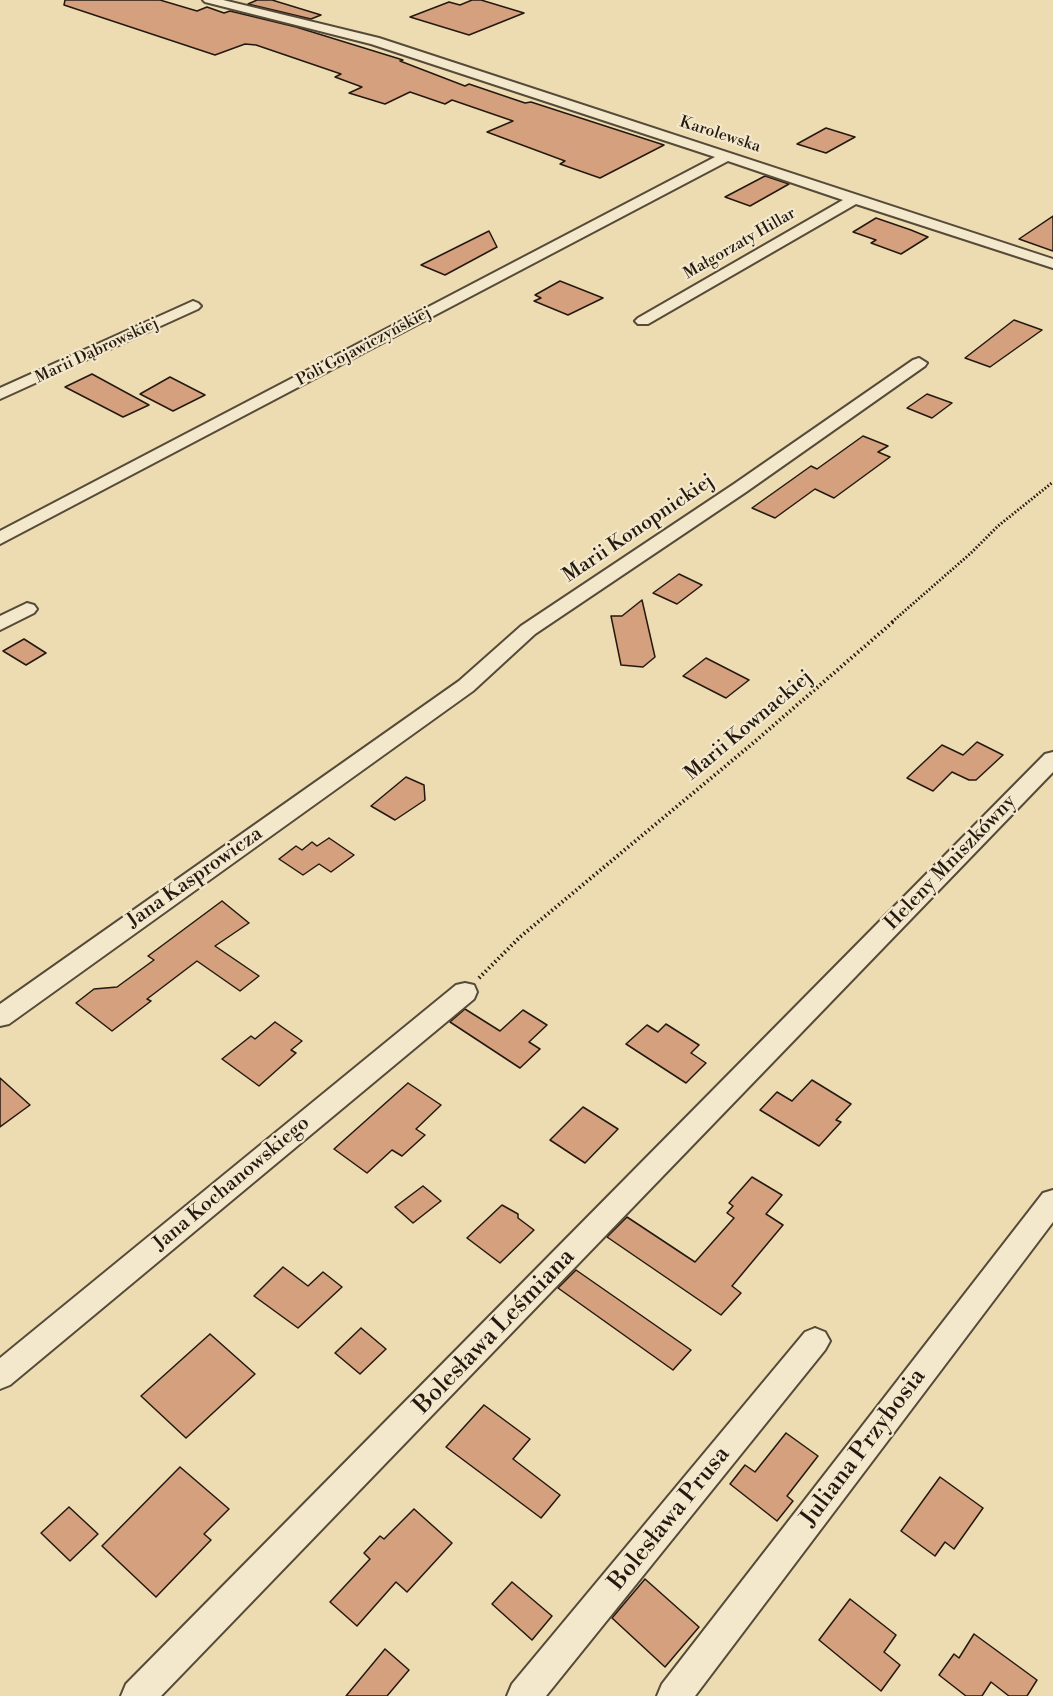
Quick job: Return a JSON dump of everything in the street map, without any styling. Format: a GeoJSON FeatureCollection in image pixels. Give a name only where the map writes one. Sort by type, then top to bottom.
{"type":"FeatureCollection","features":[{"type":"Feature","properties":{"kind":"street","name":"Karolewska"},"geometry":{"type":"LineString","coordinates":[[209,0],[375,41],[1053,264]]}},
{"type":"Feature","properties":{"kind":"street","name":"Poli Gojawiczyńskiej"},"geometry":{"type":"LineString","coordinates":[[0,538],[728,156]]}},
{"type":"Feature","properties":{"kind":"street","name":"Małgorzaty Hillar"},"geometry":{"type":"LineString","coordinates":[[644,321],[854,199]]}},
{"type":"Feature","properties":{"kind":"street","name":"Marii Dąbrowskiej"},"geometry":{"type":"LineString","coordinates":[[0,394],[193,306]]}},
{"type":"Feature","properties":{"kind":"street","name":"Marii Konopnickiej"},"geometry":{"type":"LineString","coordinates":[[390,740],[466,686],[528,630],[740,488],[919,363]]}},
{"type":"Feature","properties":{"kind":"street"},"geometry":{"type":"LineString","coordinates":[[0,624],[27,609]]}},
{"type":"Feature","properties":{"kind":"street","name":"Jana Kasprowicza"},"geometry":{"type":"LineString","coordinates":[[0,1017],[390,740]]}},
{"type":"Feature","properties":{"kind":"street","name":"Heleny Mniszkówny"},"geometry":{"type":"LineString","coordinates":[[850,966],[1053,759]]}},
{"type":"Feature","properties":{"kind":"street","name":"Bolesława Leśmiana"},"geometry":{"type":"LineString","coordinates":[[138,1696],[850,966]]}},
{"type":"Feature","properties":{"kind":"street","name":"Jana Kochanowskiego"},"geometry":{"type":"LineString","coordinates":[[0,1376],[465,992]]}},
{"type":"Feature","properties":{"kind":"street","name":"Juliana Przybosia"},"geometry":{"type":"LineString","coordinates":[[674,1696],[1053,1201]]}},
{"type":"Feature","properties":{"kind":"street","name":"Bolesława Prusa"},"geometry":{"type":"LineString","coordinates":[[524,1696],[815,1341]]}},
{"type":"Feature","properties":{"kind":"path","name":"Marii Kownackiej"},"geometry":{"type":"LineString","coordinates":[[465,992],[520,937],[752,744],[971,553],[998,526],[1053,482]]}},
{"type":"Feature","properties":{"kind":"building"},"geometry":{"type":"Polygon","coordinates":[[[65,0],[160,0],[197,11],[207,7],[224,13],[230,11],[296,27],[403,60],[400,61],[465,86],[469,84],[525,103],[531,102],[664,145],[600,178],[560,164],[565,161],[487,132],[513,121],[452,100],[445,104],[410,92],[385,104],[349,93],[362,87],[335,77],[341,74],[256,45],[245,44],[215,55],[64,5],[65,0]]]}},
{"type":"Feature","properties":{"kind":"building"},"geometry":{"type":"Polygon","coordinates":[[[257,0],[272,0],[321,15],[311,19],[248,4],[257,0]]]}},
{"type":"Feature","properties":{"kind":"building"},"geometry":{"type":"Polygon","coordinates":[[[472,0],[481,0],[524,13],[469,35],[410,17],[449,2],[460,5],[472,0]]]}},
{"type":"Feature","properties":{"kind":"building"},"geometry":{"type":"Polygon","coordinates":[[[826,128],[855,137],[826,153],[797,144],[826,128]]]}},
{"type":"Feature","properties":{"kind":"building"},"geometry":{"type":"Polygon","coordinates":[[[765,176],[789,184],[750,206],[725,197],[765,176]]]}},
{"type":"Feature","properties":{"kind":"building"},"geometry":{"type":"Polygon","coordinates":[[[1053,216],[1053,251],[1019,239],[1053,216]]]}},
{"type":"Feature","properties":{"kind":"building"},"geometry":{"type":"Polygon","coordinates":[[[876,218],[928,237],[901,254],[871,243],[876,240],[853,232],[876,218]]]}},
{"type":"Feature","properties":{"kind":"building"},"geometry":{"type":"Polygon","coordinates":[[[489,231],[497,247],[445,275],[421,265],[489,231]]]}},
{"type":"Feature","properties":{"kind":"building"},"geometry":{"type":"Polygon","coordinates":[[[560,281],[603,298],[568,315],[534,301],[541,298],[535,295],[560,281]]]}},
{"type":"Feature","properties":{"kind":"building"},"geometry":{"type":"Polygon","coordinates":[[[1014,320],[1042,330],[990,367],[965,358],[1014,320]]]}},
{"type":"Feature","properties":{"kind":"building"},"geometry":{"type":"Polygon","coordinates":[[[92,374],[149,405],[123,417],[65,387],[92,374]]]}},
{"type":"Feature","properties":{"kind":"building"},"geometry":{"type":"Polygon","coordinates":[[[170,377],[205,395],[173,411],[140,394],[170,377]]]}},
{"type":"Feature","properties":{"kind":"building"},"geometry":{"type":"Polygon","coordinates":[[[927,394],[952,403],[932,418],[907,408],[927,394]]]}},
{"type":"Feature","properties":{"kind":"building"},"geometry":{"type":"Polygon","coordinates":[[[863,436],[888,446],[878,452],[890,457],[834,498],[815,489],[775,518],[752,508],[811,466],[817,469],[863,436]]]}},
{"type":"Feature","properties":{"kind":"building"},"geometry":{"type":"Polygon","coordinates":[[[679,574],[702,585],[677,604],[653,593],[679,574]]]}},
{"type":"Feature","properties":{"kind":"building"},"geometry":{"type":"Polygon","coordinates":[[[642,600],[655,657],[643,667],[621,665],[611,616],[622,616],[642,600]]]}},
{"type":"Feature","properties":{"kind":"building"},"geometry":{"type":"Polygon","coordinates":[[[24,639],[46,653],[26,665],[3,651],[24,639]]]}},
{"type":"Feature","properties":{"kind":"building"},"geometry":{"type":"Polygon","coordinates":[[[706,658],[749,680],[726,698],[683,676],[706,658]]]}},
{"type":"Feature","properties":{"kind":"building"},"geometry":{"type":"Polygon","coordinates":[[[977,742],[1003,755],[976,780],[969,780],[952,772],[933,791],[907,778],[942,745],[963,755],[977,742]]]}},
{"type":"Feature","properties":{"kind":"building"},"geometry":{"type":"Polygon","coordinates":[[[406,777],[424,785],[425,800],[395,820],[371,806],[406,777]]]}},
{"type":"Feature","properties":{"kind":"building"},"geometry":{"type":"Polygon","coordinates":[[[329,838],[354,855],[331,872],[319,864],[303,875],[279,859],[296,846],[302,850],[312,842],[317,846],[329,838]]]}},
{"type":"Feature","properties":{"kind":"building"},"geometry":{"type":"Polygon","coordinates":[[[222,901],[249,923],[215,946],[259,976],[240,991],[197,961],[147,999],[151,1001],[112,1031],[76,1003],[94,989],[117,987],[154,960],[148,956],[222,901]]]}},
{"type":"Feature","properties":{"kind":"building"},"geometry":{"type":"Polygon","coordinates":[[[465,1009],[500,1031],[523,1010],[547,1025],[529,1042],[540,1049],[520,1068],[450,1022],[465,1009]]]}},
{"type":"Feature","properties":{"kind":"building"},"geometry":{"type":"Polygon","coordinates":[[[275,1022],[302,1041],[291,1050],[296,1053],[259,1086],[222,1059],[251,1036],[255,1039],[275,1022]]]}},
{"type":"Feature","properties":{"kind":"building"},"geometry":{"type":"Polygon","coordinates":[[[666,1024],[699,1045],[691,1053],[706,1063],[686,1083],[626,1044],[647,1025],[658,1032],[666,1024]]]}},
{"type":"Feature","properties":{"kind":"building"},"geometry":{"type":"Polygon","coordinates":[[[0,1078],[30,1105],[0,1127],[0,1078]]]}},
{"type":"Feature","properties":{"kind":"building"},"geometry":{"type":"Polygon","coordinates":[[[812,1080],[851,1104],[836,1120],[841,1122],[819,1146],[760,1110],[777,1092],[792,1101],[812,1080]]]}},
{"type":"Feature","properties":{"kind":"building"},"geometry":{"type":"Polygon","coordinates":[[[408,1083],[441,1105],[416,1129],[425,1135],[402,1156],[392,1150],[367,1173],[334,1149],[408,1083]]]}},
{"type":"Feature","properties":{"kind":"building"},"geometry":{"type":"Polygon","coordinates":[[[583,1107],[618,1129],[585,1163],[550,1140],[583,1107]]]}},
{"type":"Feature","properties":{"kind":"building"},"geometry":{"type":"Polygon","coordinates":[[[752,1177],[782,1195],[766,1214],[783,1225],[732,1286],[741,1293],[721,1315],[607,1237],[627,1217],[695,1262],[734,1218],[727,1213],[733,1206],[729,1203],[752,1177]]]}},
{"type":"Feature","properties":{"kind":"building"},"geometry":{"type":"Polygon","coordinates":[[[423,1186],[441,1201],[413,1223],[395,1207],[423,1186]]]}},
{"type":"Feature","properties":{"kind":"building"},"geometry":{"type":"Polygon","coordinates":[[[502,1205],[518,1214],[518,1218],[534,1230],[500,1263],[467,1238],[502,1205]]]}},
{"type":"Feature","properties":{"kind":"building"},"geometry":{"type":"Polygon","coordinates":[[[283,1267],[308,1286],[323,1272],[342,1287],[298,1328],[254,1296],[283,1267]]]}},
{"type":"Feature","properties":{"kind":"building"},"geometry":{"type":"Polygon","coordinates":[[[576,1270],[691,1350],[673,1370],[558,1288],[576,1270]]]}},
{"type":"Feature","properties":{"kind":"building"},"geometry":{"type":"Polygon","coordinates":[[[361,1328],[386,1349],[360,1374],[335,1353],[361,1328]]]}},
{"type":"Feature","properties":{"kind":"building"},"geometry":{"type":"Polygon","coordinates":[[[210,1334],[255,1374],[186,1438],[141,1396],[210,1334]]]}},
{"type":"Feature","properties":{"kind":"building"},"geometry":{"type":"Polygon","coordinates":[[[484,1405],[530,1439],[513,1459],[560,1495],[541,1518],[446,1447],[484,1405]]]}},
{"type":"Feature","properties":{"kind":"building"},"geometry":{"type":"Polygon","coordinates":[[[786,1433],[818,1456],[787,1496],[793,1501],[777,1521],[730,1484],[745,1465],[755,1472],[786,1433]]]}},
{"type":"Feature","properties":{"kind":"building"},"geometry":{"type":"Polygon","coordinates":[[[180,1467],[229,1509],[204,1534],[211,1540],[156,1597],[102,1546],[180,1467]]]}},
{"type":"Feature","properties":{"kind":"building"},"geometry":{"type":"Polygon","coordinates":[[[940,1477],[983,1508],[954,1549],[945,1542],[935,1556],[901,1531],[940,1477]]]}},
{"type":"Feature","properties":{"kind":"building"},"geometry":{"type":"Polygon","coordinates":[[[69,1507],[98,1534],[70,1561],[41,1533],[69,1507]]]}},
{"type":"Feature","properties":{"kind":"building"},"geometry":{"type":"Polygon","coordinates":[[[414,1509],[452,1543],[407,1592],[396,1582],[357,1626],[330,1602],[370,1559],[364,1553],[380,1536],[384,1539],[414,1509]]]}},
{"type":"Feature","properties":{"kind":"building"},"geometry":{"type":"Polygon","coordinates":[[[645,1579],[699,1627],[665,1667],[612,1618],[645,1579]]]}},
{"type":"Feature","properties":{"kind":"building"},"geometry":{"type":"Polygon","coordinates":[[[512,1582],[552,1616],[532,1640],[492,1604],[512,1582]]]}},
{"type":"Feature","properties":{"kind":"building"},"geometry":{"type":"Polygon","coordinates":[[[850,1599],[896,1635],[884,1652],[900,1665],[881,1691],[819,1640],[850,1599]]]}},
{"type":"Feature","properties":{"kind":"building"},"geometry":{"type":"Polygon","coordinates":[[[974,1634],[1037,1680],[1027,1696],[1009,1696],[991,1682],[982,1696],[966,1696],[939,1675],[954,1654],[959,1658],[974,1634]]]}},
{"type":"Feature","properties":{"kind":"building"},"geometry":{"type":"Polygon","coordinates":[[[385,1649],[409,1670],[387,1696],[346,1696],[385,1649]]]}}]}
